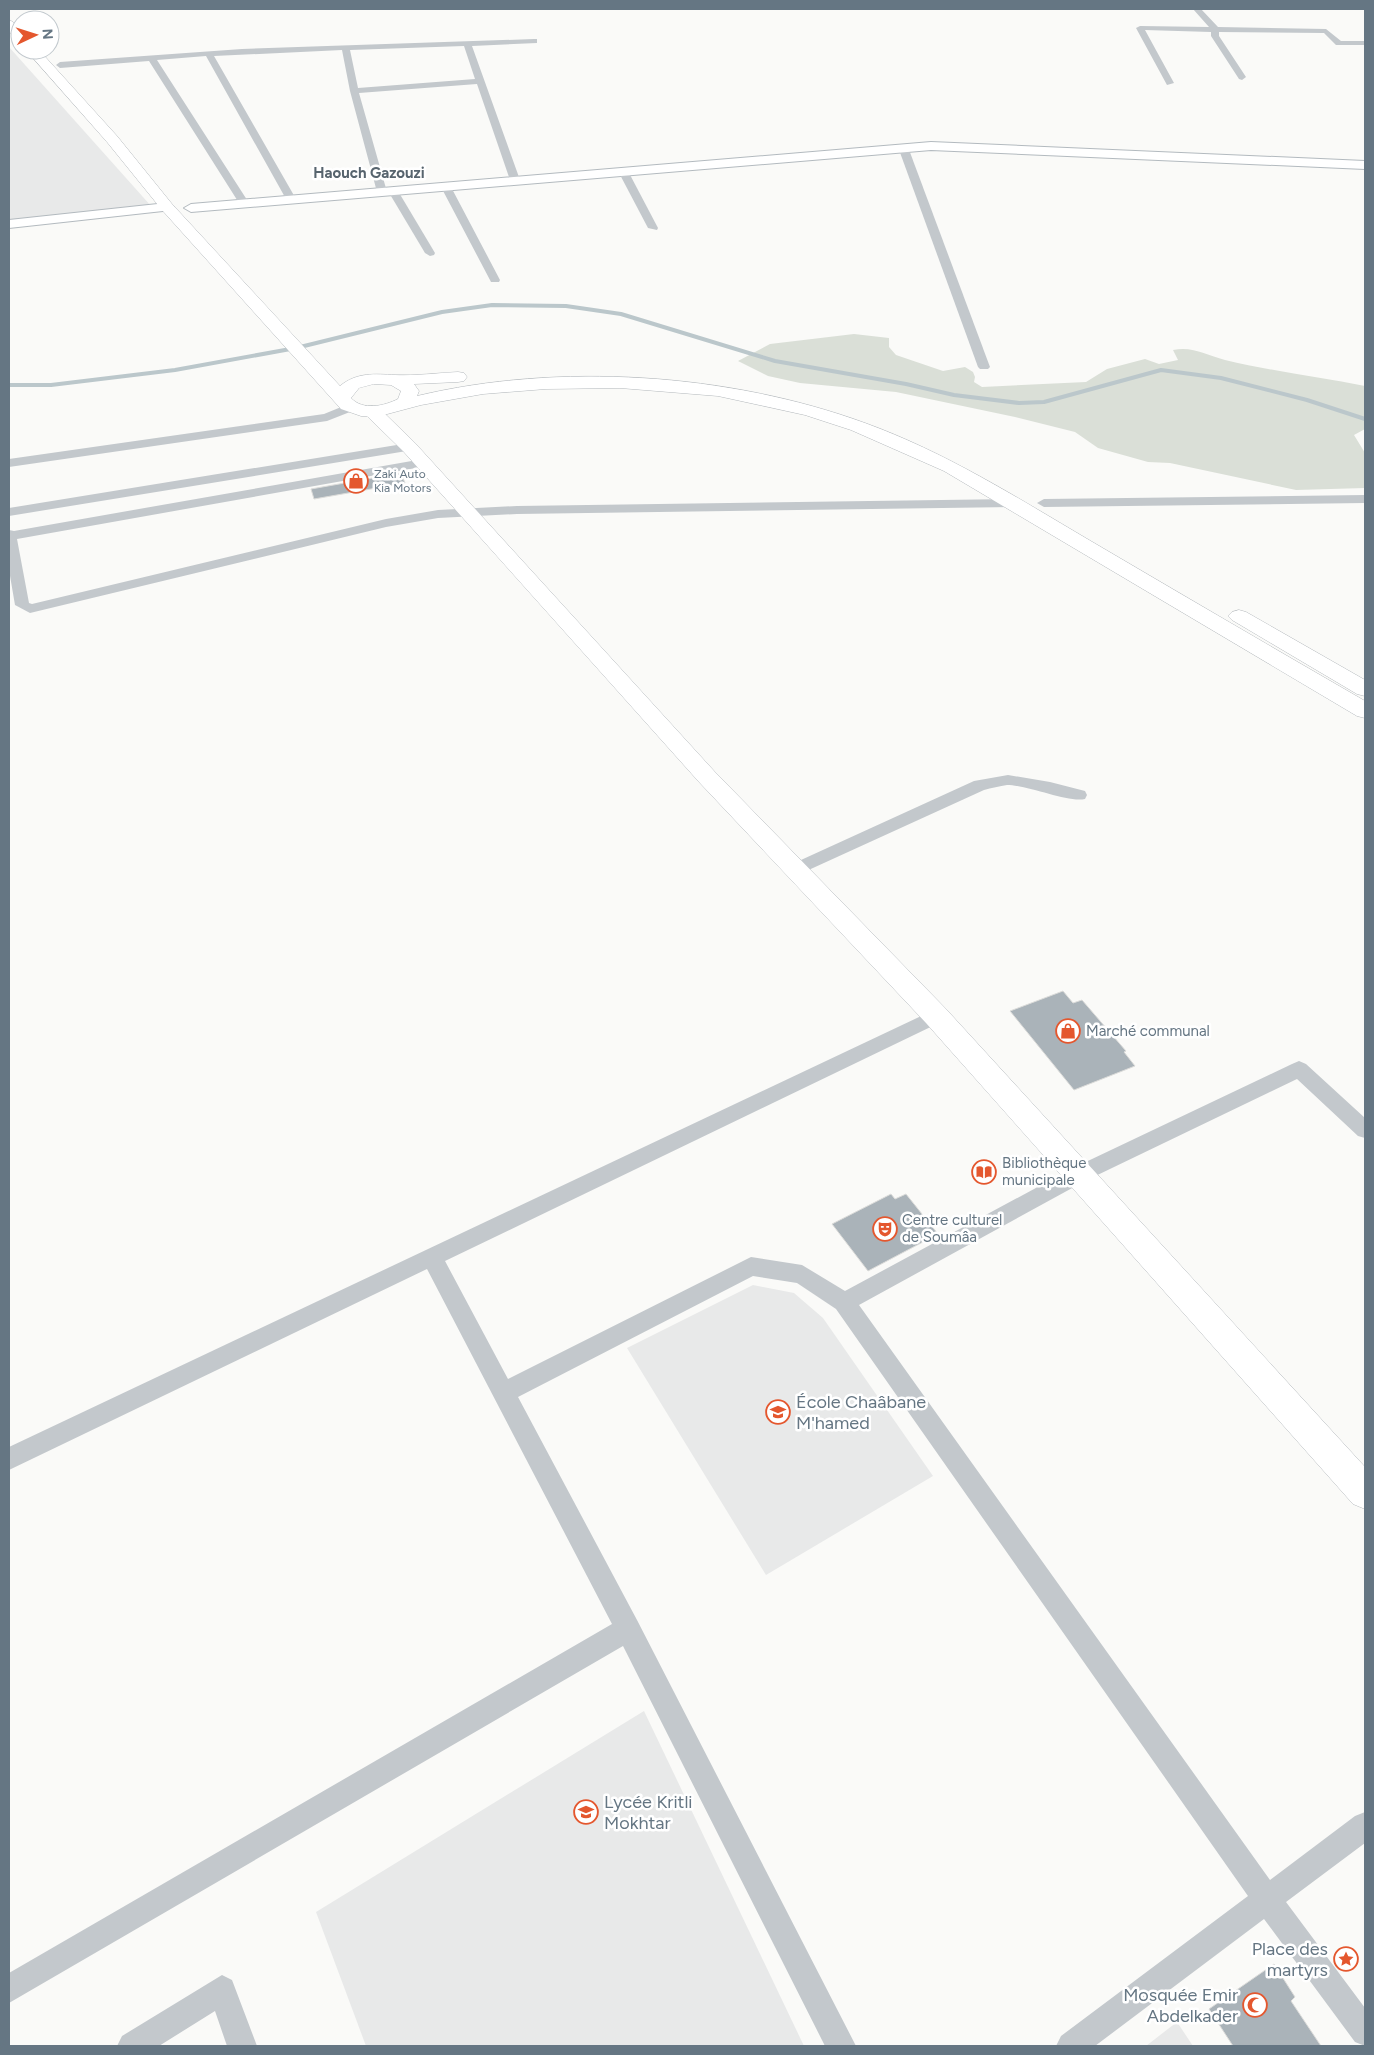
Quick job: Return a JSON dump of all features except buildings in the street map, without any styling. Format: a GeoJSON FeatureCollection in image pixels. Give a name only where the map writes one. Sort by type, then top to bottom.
{"type":"FeatureCollection","features":[{"type":"Feature","properties":{"kind":"main road"},"geometry":{"type":"LineString","coordinates":[[41,60],[112,139],[167,207],[297,338],[355,406],[416,455],[465,512],[707,777],[936,1016],[1365,1492]]}},
{"type":"Feature","properties":{"kind":"main road"},"geometry":{"type":"LineString","coordinates":[[55,60],[158,173]]}},
{"type":"Feature","properties":{"kind":"main road"},"geometry":{"type":"LineString","coordinates":[[178,194],[204,222]]}},
{"type":"Feature","properties":{"kind":"main road"},"geometry":{"type":"LineString","coordinates":[[309,352],[339,375],[359,382]]}},
{"type":"Feature","properties":{"kind":"main road"},"geometry":{"type":"LineString","coordinates":[[355,406],[344,391],[359,382],[373,379],[395,380],[588,370],[661,372],[744,381],[826,401],[898,426],[955,452],[1365,689]]}},
{"type":"Feature","properties":{"kind":"main road"},"geometry":{"type":"LineString","coordinates":[[395,380],[405,384],[410,391],[408,398],[400,405]]}},
{"type":"Feature","properties":{"kind":"main road"},"geometry":{"type":"LineString","coordinates":[[355,406],[400,405],[464,390],[544,384],[655,383],[730,392],[810,409],[860,425],[907,444],[942,462],[1365,711]]}},
{"type":"Feature","properties":{"kind":"street"},"geometry":{"type":"LineString","coordinates":[[1197,9],[1215,28],[1215,36],[1242,77]]}},
{"type":"Feature","properties":{"kind":"street"},"geometry":{"type":"LineString","coordinates":[[1170,83],[1140,28],[1326,31],[1338,42],[1365,43]]}},
{"type":"Feature","properties":{"kind":"street"},"geometry":{"type":"LineString","coordinates":[[60,65],[209,54],[534,41]]}},
{"type":"Feature","properties":{"kind":"street"},"geometry":{"type":"LineString","coordinates":[[467,44],[515,180]]}},
{"type":"Feature","properties":{"kind":"street"},"geometry":{"type":"LineString","coordinates":[[346,49],[354,91],[388,192],[430,253]]}},
{"type":"Feature","properties":{"kind":"street"},"geometry":{"type":"LineString","coordinates":[[209,54],[291,199]]}},
{"type":"Feature","properties":{"kind":"street"},"geometry":{"type":"LineString","coordinates":[[151,58],[244,203]]}},
{"type":"Feature","properties":{"kind":"street"},"geometry":{"type":"LineString","coordinates":[[354,91],[480,82]]}},
{"type":"Feature","properties":{"kind":"street"},"geometry":{"type":"LineString","coordinates":[[191,208],[903,147],[989,147],[1365,165]]}},
{"type":"Feature","properties":{"kind":"street"},"geometry":{"type":"LineString","coordinates":[[903,147],[984,367]]}},
{"type":"Feature","properties":{"kind":"street"},"geometry":{"type":"LineString","coordinates":[[623,171],[653,228]]}},
{"type":"Feature","properties":{"kind":"street"},"geometry":{"type":"LineString","coordinates":[[446,187],[495,280]]}},
{"type":"Feature","properties":{"kind":"street"},"geometry":{"type":"LineString","coordinates":[[9,224],[167,207]]}},
{"type":"Feature","properties":{"kind":"street"},"geometry":{"type":"LineString","coordinates":[[9,463],[327,417],[355,406]]}},
{"type":"Feature","properties":{"kind":"street"},"geometry":{"type":"LineString","coordinates":[[416,455],[9,535],[22,605],[35,609],[386,522],[465,512],[1013,503]]}},
{"type":"Feature","properties":{"kind":"street"},"geometry":{"type":"LineString","coordinates":[[9,512],[416,455]]}},
{"type":"Feature","properties":{"kind":"street"},"geometry":{"type":"LineString","coordinates":[[1044,503],[1365,499]]}},
{"type":"Feature","properties":{"kind":"street"},"geometry":{"type":"LineString","coordinates":[[796,869],[980,785],[1008,780],[1050,787],[1079,795]]}},
{"type":"Feature","properties":{"kind":"street"},"geometry":{"type":"LineString","coordinates":[[9,1460],[936,1016]]}},
{"type":"Feature","properties":{"kind":"street"},"geometry":{"type":"LineString","coordinates":[[844,1302],[1078,1175],[1300,1068],[1365,1130]]}},
{"type":"Feature","properties":{"kind":"street"},"geometry":{"type":"LineString","coordinates":[[432,1257],[628,1629],[841,2046]]}},
{"type":"Feature","properties":{"kind":"street"},"geometry":{"type":"LineString","coordinates":[[503,1392],[751,1266],[802,1274],[844,1302],[1268,1901],[1365,2032]]}},
{"type":"Feature","properties":{"kind":"street"},"geometry":{"type":"LineString","coordinates":[[9,1989],[628,1629]]}},
{"type":"Feature","properties":{"kind":"street"},"geometry":{"type":"LineString","coordinates":[[1071,2046],[1268,1901],[1365,1826]]}},
{"type":"Feature","properties":{"kind":"street"},"geometry":{"type":"LineString","coordinates":[[132,2046],[222,1990],[242,2046]]}},
{"type":"Feature","properties":{"kind":"shaded area"},"geometry":{"type":"Polygon","coordinates":[[[9,47],[10,60],[21,60],[151,206],[9,220],[9,47]]]}},
{"type":"Feature","properties":{"kind":"shaded area"},"geometry":{"type":"Polygon","coordinates":[[[854,334],[889,338],[889,347],[896,355],[943,371],[965,367],[973,372],[974,382],[982,387],[1086,382],[1107,369],[1145,359],[1159,364],[1178,360],[1173,350],[1180,349],[1193,350],[1225,360],[1260,367],[1365,386],[1365,429],[1354,435],[1365,453],[1365,488],[1296,490],[1170,463],[1148,462],[1098,448],[1075,432],[1015,417],[896,392],[800,383],[768,376],[738,361],[770,344],[854,334]]]}},
{"type":"Feature","properties":{"kind":"shaded area","name":"École Chaâbane M'hamed"},"geometry":{"type":"Polygon","coordinates":[[[753,1285],[794,1293],[823,1318],[933,1476],[766,1575],[627,1348],[753,1285]]]}},
{"type":"Feature","properties":{"kind":"shaded area","name":"Lycée Kritli Mokhtar"},"geometry":{"type":"Polygon","coordinates":[[[644,1711],[804,2046],[366,2046],[316,1912],[644,1711]]]}},
{"type":"Feature","properties":{"kind":"shaded area"},"geometry":{"type":"Polygon","coordinates":[[[1177,2022],[1193,2046],[1146,2046],[1177,2022]]]}},
{"type":"Feature","properties":{"kind":"waterway"},"geometry":{"type":"LineString","coordinates":[[9,385],[51,385],[175,370],[296,348],[442,312],[492,305],[566,306],[621,314],[775,361],[906,384],[954,395],[1019,403],[1044,402],[1161,370],[1221,378],[1307,400],[1365,419]]}},
{"type":"Feature","properties":{"kind":"place","name":"Zaki Auto Kia Motors"},"geometry":{"type":"Point","coordinates":[356,481]}},
{"type":"Feature","properties":{"kind":"place","name":"Marché communal"},"geometry":{"type":"Point","coordinates":[1068,1031]}},
{"type":"Feature","properties":{"kind":"place","name":"Bibliothèque municipale"},"geometry":{"type":"Point","coordinates":[984,1172]}},
{"type":"Feature","properties":{"kind":"place","name":"Centre culturel de Soumâa"},"geometry":{"type":"Point","coordinates":[885,1229]}},
{"type":"Feature","properties":{"kind":"place","name":"École Chaâbane M'hamed"},"geometry":{"type":"Point","coordinates":[778,1412]}},
{"type":"Feature","properties":{"kind":"place","name":"Lycée Kritli Mokhtar"},"geometry":{"type":"Point","coordinates":[586,1812]}},
{"type":"Feature","properties":{"kind":"place","name":"Place des martyrs"},"geometry":{"type":"Point","coordinates":[1346,1959]}},
{"type":"Feature","properties":{"kind":"place","name":"Mosquée Emir Abdelkader"},"geometry":{"type":"Point","coordinates":[1255,2005]}},
{"type":"Feature","properties":{"kind":"district","name":"Haouch Gazouzi"},"geometry":{"type":"Point","coordinates":[369,173]}}]}
